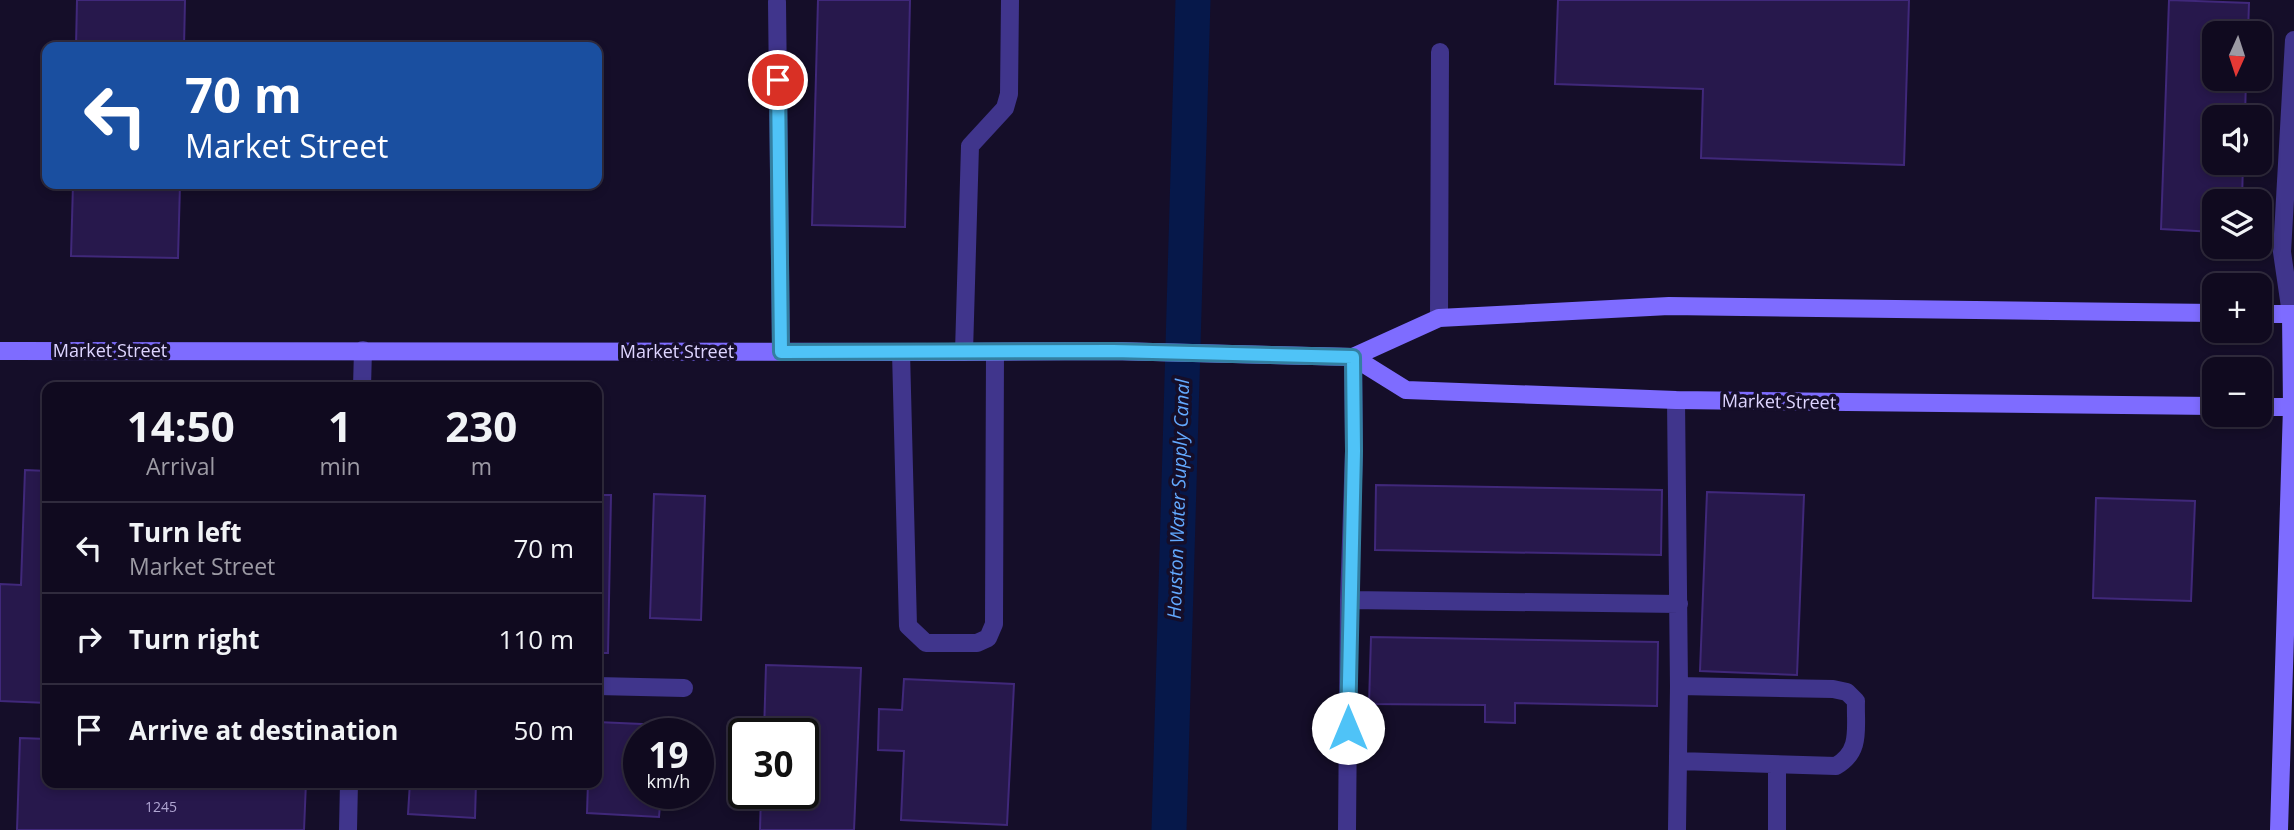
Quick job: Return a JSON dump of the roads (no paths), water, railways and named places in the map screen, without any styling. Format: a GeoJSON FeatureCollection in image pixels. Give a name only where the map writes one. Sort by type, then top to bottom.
{"type":"FeatureCollection","features":[{"type":"Feature","properties":{"kind":"main road","name":"Market Street"},"geometry":{"type":"LineString","coordinates":[[0,351],[1113,351],[1353,357],[1439,318],[1669,306],[2202,313]]}},
{"type":"Feature","properties":{"kind":"main road"},"geometry":{"type":"LineString","coordinates":[[2272,314],[2293,314],[2289,647],[2279,830]]}},
{"type":"Feature","properties":{"kind":"main road","name":"Market Street"},"geometry":{"type":"LineString","coordinates":[[1353,357],[1406,390],[1676,400],[2202,406]]}},
{"type":"Feature","properties":{"kind":"main road"},"geometry":{"type":"LineString","coordinates":[[2272,407],[2293,407]]}},
{"type":"Feature","properties":{"kind":"street"},"geometry":{"type":"LineString","coordinates":[[964,352],[970,146],[1004,108],[1009,94],[1010,0]]}},
{"type":"Feature","properties":{"kind":"street"},"geometry":{"type":"LineString","coordinates":[[777,2],[781,352]]}},
{"type":"Feature","properties":{"kind":"street"},"geometry":{"type":"LineString","coordinates":[[2293,314],[2282,252],[2294,40]]}},
{"type":"Feature","properties":{"kind":"street"},"geometry":{"type":"LineString","coordinates":[[1439,318],[1440,52]]}},
{"type":"Feature","properties":{"kind":"street"},"geometry":{"type":"LineString","coordinates":[[362,382],[363,350]]}},
{"type":"Feature","properties":{"kind":"street"},"geometry":{"type":"LineString","coordinates":[[901,352],[908,626],[926,643],[977,643],[988,638],[993,624],[995,352]]}},
{"type":"Feature","properties":{"kind":"street"},"geometry":{"type":"LineString","coordinates":[[1347,830],[1349,600],[1354,451],[1353,357]]}},
{"type":"Feature","properties":{"kind":"street"},"geometry":{"type":"LineString","coordinates":[[1676,400],[1678,830]]}},
{"type":"Feature","properties":{"kind":"street"},"geometry":{"type":"LineString","coordinates":[[1349,600],[1679,604]]}},
{"type":"Feature","properties":{"kind":"street"},"geometry":{"type":"LineString","coordinates":[[602,686],[684,688]]}},
{"type":"Feature","properties":{"kind":"street"},"geometry":{"type":"LineString","coordinates":[[1679,686],[1833,689],[1847,692],[1856,701],[1855,746],[1849,759],[1836,766],[1679,761]]}},
{"type":"Feature","properties":{"kind":"street"},"geometry":{"type":"LineString","coordinates":[[1777,765],[1777,830]]}},
{"type":"Feature","properties":{"kind":"street"},"geometry":{"type":"LineString","coordinates":[[348,830],[349,788]]}},
{"type":"Feature","properties":{"kind":"waterway","name":"Houston Water Supply Canal"},"geometry":{"type":"LineString","coordinates":[[1169,830],[1193,0]]}}]}
